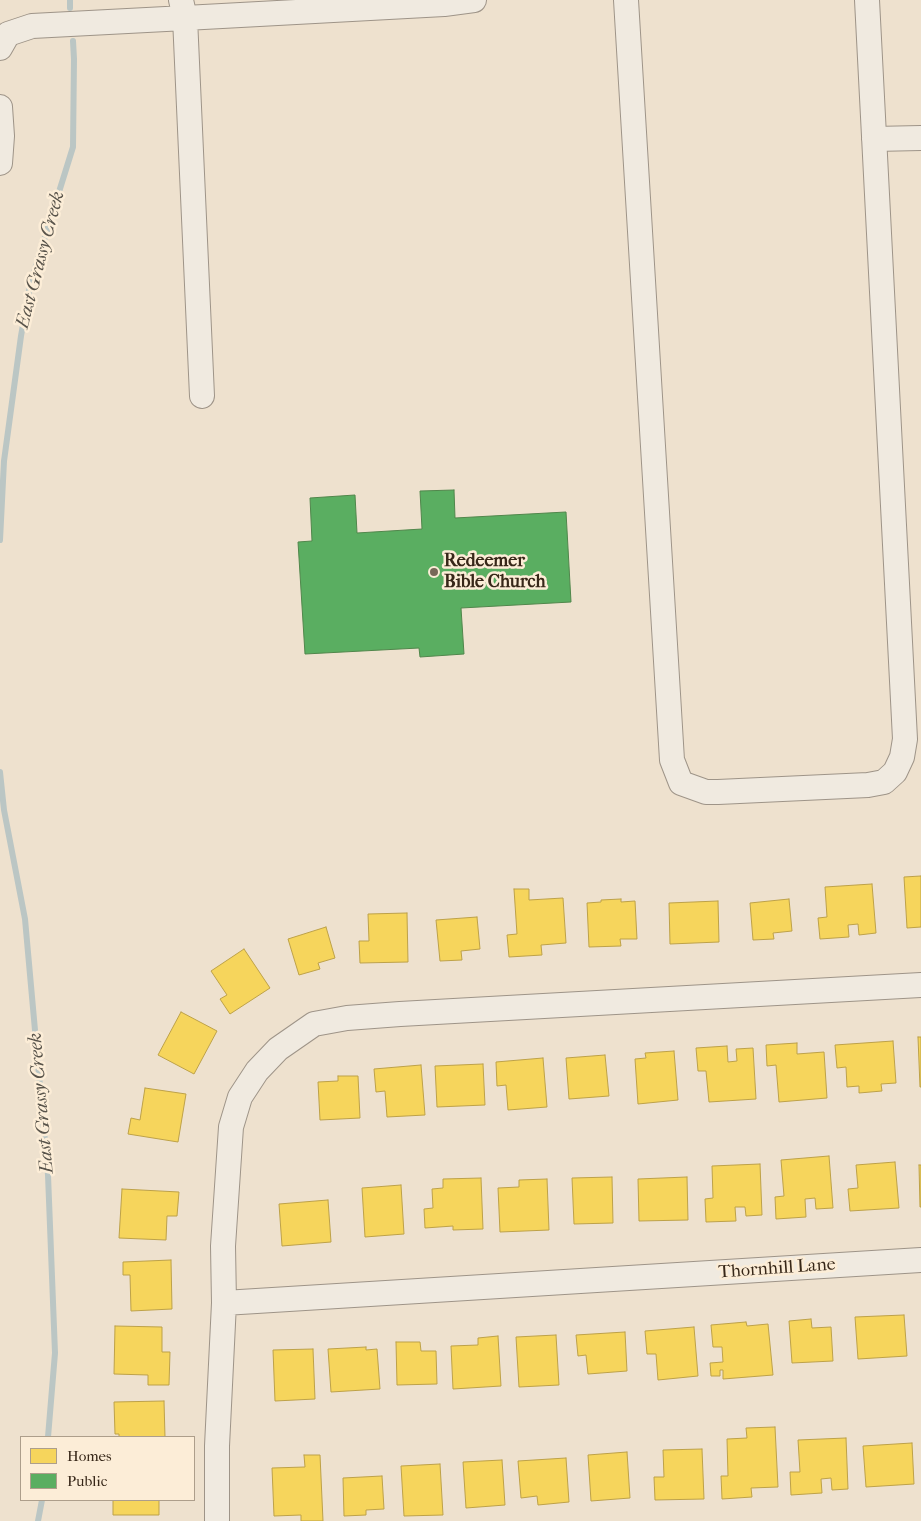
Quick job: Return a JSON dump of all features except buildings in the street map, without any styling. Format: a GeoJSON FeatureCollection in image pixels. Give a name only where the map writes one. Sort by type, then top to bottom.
{"type":"FeatureCollection","features":[{"type":"Feature","properties":{"kind":"street"},"geometry":{"type":"LineString","coordinates":[[0,48],[8,34],[32,26],[183,9],[444,4],[474,0]]}},
{"type":"Feature","properties":{"kind":"street"},"geometry":{"type":"LineString","coordinates":[[626,0],[671,743],[675,769],[682,782],[706,792],[884,782],[912,757],[905,739],[867,0]]}},
{"type":"Feature","properties":{"kind":"street"},"geometry":{"type":"LineString","coordinates":[[183,9],[202,396]]}},
{"type":"Feature","properties":{"kind":"street"},"geometry":{"type":"LineString","coordinates":[[0,107],[2,136],[0,163]]}},
{"type":"Feature","properties":{"kind":"street"},"geometry":{"type":"LineString","coordinates":[[874,139],[921,138]]}},
{"type":"Feature","properties":{"kind":"street"},"geometry":{"type":"LineString","coordinates":[[217,1521],[217,1446],[224,1303],[223,1246],[231,1126],[240,1097],[257,1071],[278,1049],[314,1024],[347,1018],[921,985]]}},
{"type":"Feature","properties":{"kind":"street","name":"Thornhill Lane"},"geometry":{"type":"LineString","coordinates":[[224,1303],[921,1260]]}},
{"type":"Feature","properties":{"kind":"waterway","name":"East Grassy Creek"},"geometry":{"type":"LineString","coordinates":[[70,0],[70,8]]}},
{"type":"Feature","properties":{"kind":"waterway","name":"East Grassy Creek"},"geometry":{"type":"LineString","coordinates":[[0,540],[4,461],[30,285],[73,147],[73,41]]}},
{"type":"Feature","properties":{"kind":"waterway","name":"East Grassy Creek"},"geometry":{"type":"LineString","coordinates":[[0,772],[4,810],[25,919],[48,1175],[55,1353],[48,1436]]}},
{"type":"Feature","properties":{"kind":"waterway","name":"East Grassy Creek"},"geometry":{"type":"LineString","coordinates":[[38,1521],[42,1501]]}},
{"type":"Feature","properties":{"kind":"place","name":"Redeemer Bible Church"},"geometry":{"type":"Point","coordinates":[434,572]}}]}
